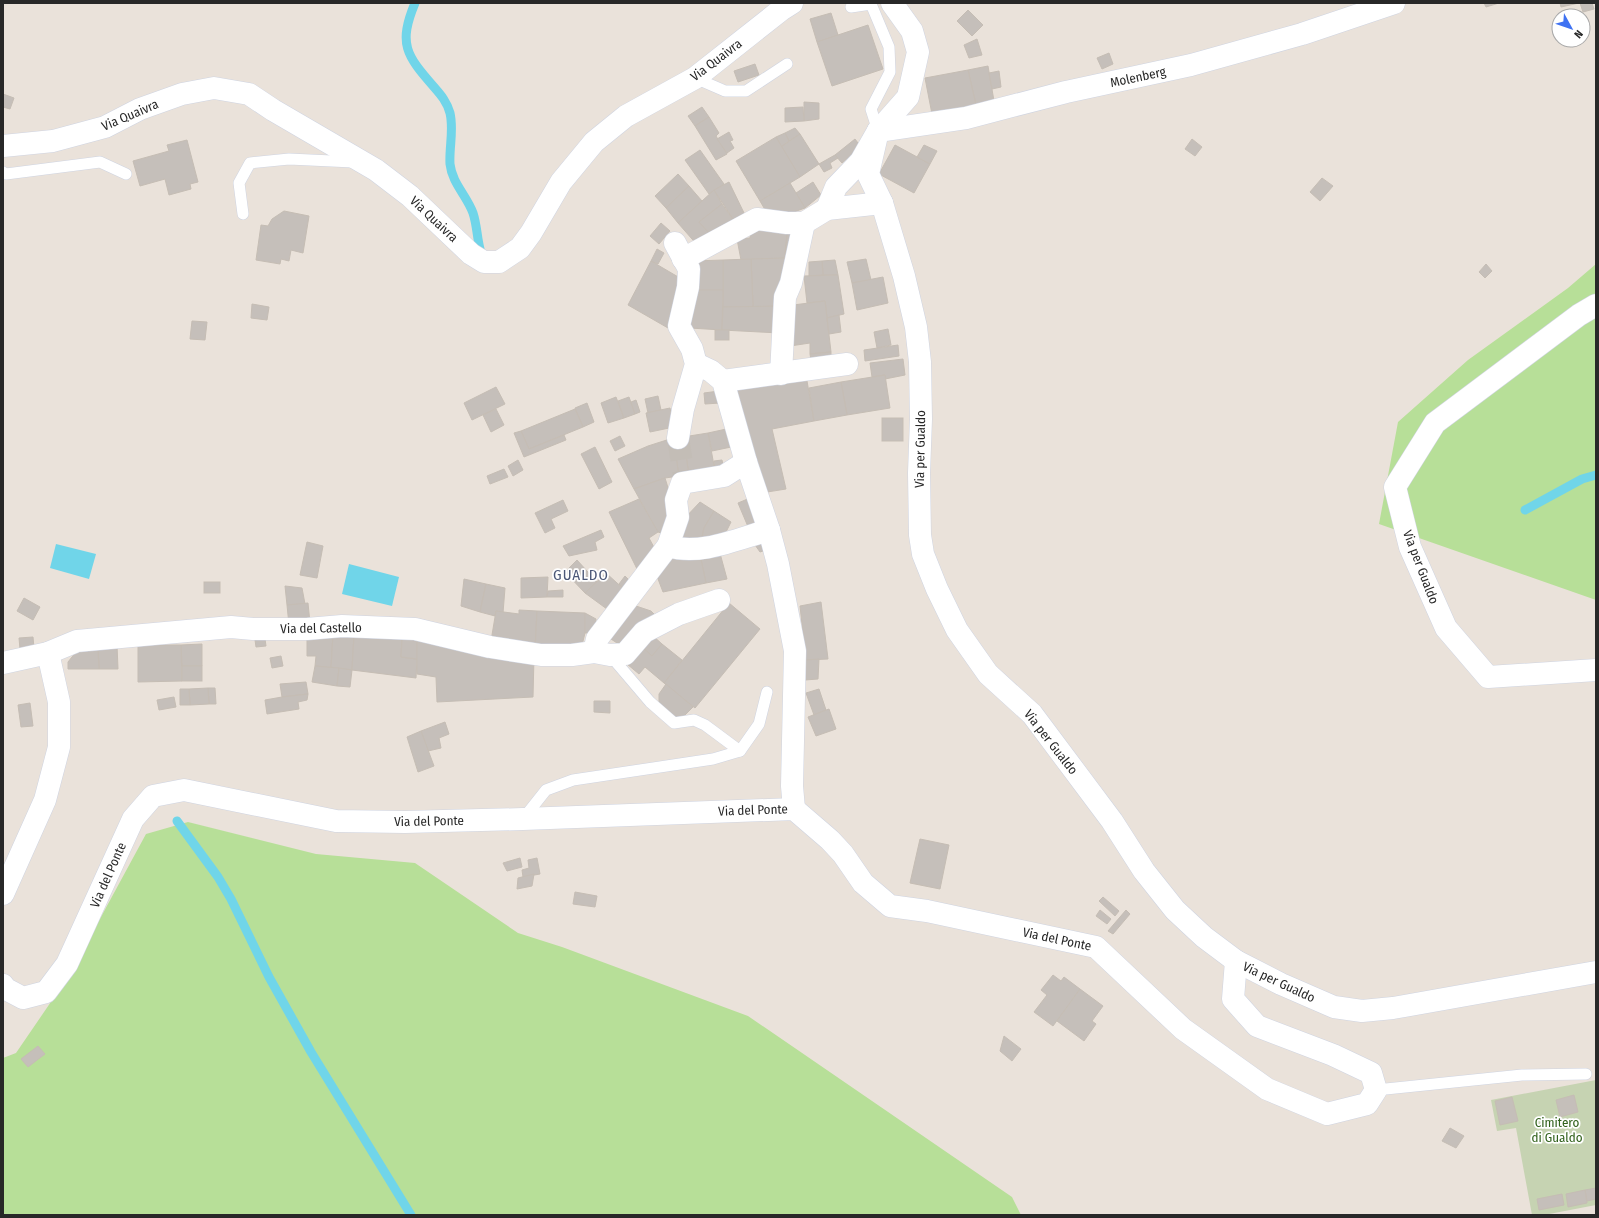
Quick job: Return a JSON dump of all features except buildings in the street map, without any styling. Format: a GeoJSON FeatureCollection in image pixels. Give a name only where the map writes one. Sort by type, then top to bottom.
{"type":"FeatureCollection","features":[{"type":"Feature","properties":{"kind":"street","name":"Via Quaivra"},"geometry":{"type":"LineString","coordinates":[[3,146],[53,141],[105,127],[140,110],[182,94],[214,88],[249,94],[273,110],[363,162],[410,196],[471,254],[484,262],[499,262],[520,248],[524,243],[561,182],[594,142],[626,116],[695,78],[792,3]]}},
{"type":"Feature","properties":{"kind":"street"},"geometry":{"type":"LineString","coordinates":[[827,209],[836,187],[861,161],[878,131],[908,97],[918,52],[912,31],[892,3]]}},
{"type":"Feature","properties":{"kind":"street","name":"Molenberg"},"geometry":{"type":"LineString","coordinates":[[878,131],[966,118],[1066,92],[1191,65],[1302,34],[1394,3]]}},
{"type":"Feature","properties":{"kind":"street","name":"Via per Gualdo"},"geometry":{"type":"LineString","coordinates":[[878,131],[868,174],[882,203],[904,276],[916,327],[920,362],[922,419],[919,473],[920,535],[923,554],[937,589],[957,630],[988,674],[1032,714],[1112,821],[1144,871],[1175,910],[1204,937],[1236,961],[1281,984],[1334,1007],[1362,1011],[1393,1008],[1596,972]]}},
{"type":"Feature","properties":{"kind":"street"},"geometry":{"type":"LineString","coordinates":[[678,438],[683,409],[696,364],[692,348],[679,326],[688,287],[689,269],[679,251],[757,219],[787,223],[804,223],[827,209],[882,203]]}},
{"type":"Feature","properties":{"kind":"street"},"geometry":{"type":"LineString","coordinates":[[781,374],[785,297],[791,283],[804,223]]}},
{"type":"Feature","properties":{"kind":"street","name":"Via per Gualdo"},"geometry":{"type":"LineString","coordinates":[[1596,305],[1435,423],[1395,487],[1410,547],[1446,628],[1488,677],[1596,670]]}},
{"type":"Feature","properties":{"kind":"street"},"geometry":{"type":"LineString","coordinates":[[696,364],[711,371],[723,381],[746,462],[769,530],[778,564],[795,651],[792,779],[794,809]]}},
{"type":"Feature","properties":{"kind":"street"},"geometry":{"type":"LineString","coordinates":[[723,381],[846,364]]}},
{"type":"Feature","properties":{"kind":"street"},"geometry":{"type":"LineString","coordinates":[[602,653],[597,639],[668,546],[678,517],[676,500],[683,479],[724,476],[746,462]]}},
{"type":"Feature","properties":{"kind":"street"},"geometry":{"type":"LineString","coordinates":[[668,546],[689,550],[718,545],[769,530]]}},
{"type":"Feature","properties":{"kind":"street","name":"Via del Castello"},"geometry":{"type":"LineString","coordinates":[[48,653],[77,640],[231,627],[307,630],[342,626],[415,629],[490,647],[541,655],[602,653],[625,654],[644,632],[679,614],[720,600]]}},
{"type":"Feature","properties":{"kind":"street"},"geometry":{"type":"LineString","coordinates":[[3,663],[48,653],[59,702],[59,747],[45,800],[3,894]]}},
{"type":"Feature","properties":{"kind":"street","name":"Via del Ponte"},"geometry":{"type":"LineString","coordinates":[[3,985],[6,989],[22,998],[46,992],[67,964],[133,819],[153,796],[184,790],[336,821],[405,822],[523,819],[794,809],[830,840],[843,854],[863,883],[890,906],[927,911],[1096,947],[1183,1029],[1267,1089],[1327,1114],[1367,1104],[1376,1090]]}},
{"type":"Feature","properties":{"kind":"street"},"geometry":{"type":"LineString","coordinates":[[1236,961],[1233,999],[1257,1026],[1333,1056],[1371,1073],[1376,1090]]}},
{"type":"Feature","properties":{"kind":"lane"},"geometry":{"type":"LineString","coordinates":[[851,8],[871,4],[889,47],[890,72],[871,109],[878,131]]}},
{"type":"Feature","properties":{"kind":"lane"},"geometry":{"type":"LineString","coordinates":[[695,78],[725,91],[746,90],[787,64]]}},
{"type":"Feature","properties":{"kind":"lane"},"geometry":{"type":"LineString","coordinates":[[243,214],[239,183],[250,163],[289,159],[363,162]]}},
{"type":"Feature","properties":{"kind":"lane"},"geometry":{"type":"LineString","coordinates":[[3,172],[6,174],[100,162],[126,174]]}},
{"type":"Feature","properties":{"kind":"lane"},"geometry":{"type":"LineString","coordinates":[[602,653],[650,702],[674,723],[694,720],[705,724],[740,751]]}},
{"type":"Feature","properties":{"kind":"lane"},"geometry":{"type":"LineString","coordinates":[[523,819],[546,790],[573,780],[713,759],[740,751],[759,724],[768,692]]}},
{"type":"Feature","properties":{"kind":"lane"},"geometry":{"type":"LineString","coordinates":[[1376,1090],[1522,1074],[1586,1074]]}},
{"type":"Feature","properties":{"kind":"green space"},"geometry":{"type":"Polygon","coordinates":[[[1596,264],[1596,600],[1379,524],[1398,422],[1468,360],[1568,288],[1596,264]]]}},
{"type":"Feature","properties":{"kind":"green space"},"geometry":{"type":"Polygon","coordinates":[[[188,822],[316,854],[415,863],[518,933],[562,947],[748,1016],[1012,1197],[1021,1215],[3,1215],[3,1058],[16,1053],[70,974],[146,834],[188,822]]]}},
{"type":"Feature","properties":{"kind":"green space","name":"Cimitero di Gualdo"},"geometry":{"type":"Polygon","coordinates":[[[1596,1080],[1596,1205],[1544,1215],[1532,1215],[1516,1128],[1497,1131],[1491,1100],[1596,1080]]]}},
{"type":"Feature","properties":{"kind":"water"},"geometry":{"type":"Polygon","coordinates":[[[56,544],[96,554],[89,579],[50,568],[56,544]]]}},
{"type":"Feature","properties":{"kind":"water"},"geometry":{"type":"Polygon","coordinates":[[[349,564],[399,577],[392,606],[342,594],[349,564]]]}},
{"type":"Feature","properties":{"kind":"waterway"},"geometry":{"type":"LineString","coordinates":[[415,3],[407,29],[406,39],[408,48],[411,57],[417,66],[441,96],[449,109],[452,126],[450,158],[451,171],[473,213],[480,249]]}},
{"type":"Feature","properties":{"kind":"waterway"},"geometry":{"type":"LineString","coordinates":[[1525,510],[1582,479],[1596,475]]}},
{"type":"Feature","properties":{"kind":"waterway"},"geometry":{"type":"LineString","coordinates":[[177,821],[218,877],[231,899],[269,977],[311,1052],[411,1215]]}},
{"type":"Feature","properties":{"kind":"tunnel"},"geometry":{"type":"LineString","coordinates":[[678,438],[684,475]]}},
{"type":"Feature","properties":{"kind":"district","name":"GUALDO"},"geometry":{"type":"Point","coordinates":[581,575]}}]}
